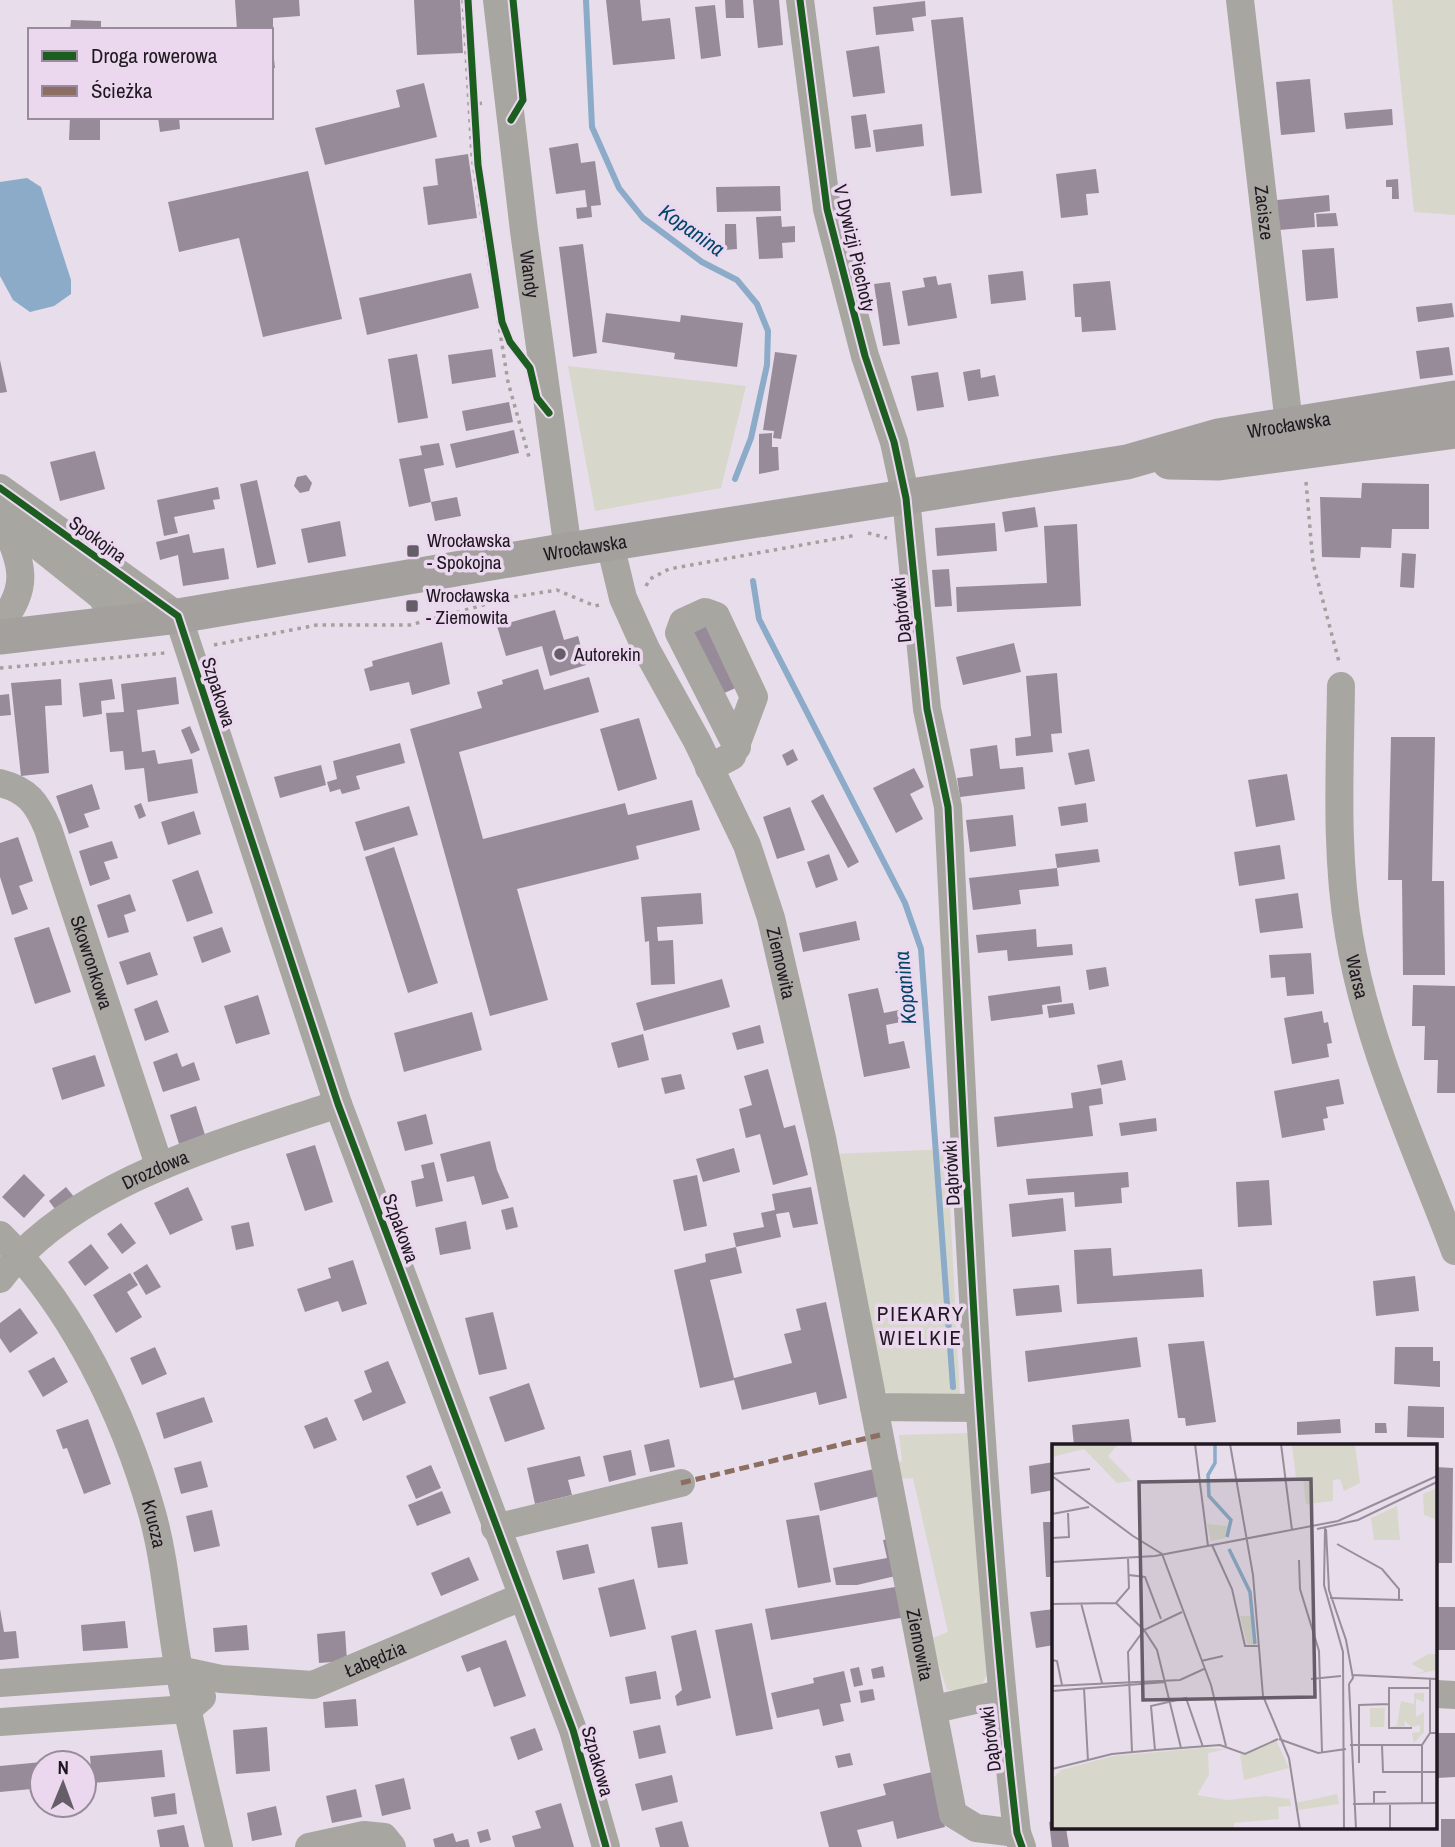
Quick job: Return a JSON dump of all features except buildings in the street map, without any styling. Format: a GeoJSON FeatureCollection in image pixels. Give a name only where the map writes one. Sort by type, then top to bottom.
{"type":"FeatureCollection","features":[{"type":"Feature","properties":{"kind":"main road","name":"Wrocławska"},"geometry":{"type":"LineString","coordinates":[[0,637],[178,616],[568,550],[1126,462],[1218,436],[1455,398]]}},
{"type":"Feature","properties":{"kind":"main road","name":"Wrocławska"},"geometry":{"type":"LineString","coordinates":[[1126,462],[1219,463],[1447,436]]}},
{"type":"Feature","properties":{"kind":"street","name":"Wandy"},"geometry":{"type":"LineString","coordinates":[[497,0],[524,232],[568,550]]}},
{"type":"Feature","properties":{"kind":"street","name":"V Dywizji Piechoty"},"geometry":{"type":"LineString","coordinates":[[800,0],[827,209],[865,356],[894,442],[906,498]]}},
{"type":"Feature","properties":{"kind":"street","name":"Zacisze"},"geometry":{"type":"LineString","coordinates":[[1240,0],[1289,424]]}},
{"type":"Feature","properties":{"kind":"street","name":"Spokojna"},"geometry":{"type":"LineString","coordinates":[[0,488],[178,616]]}},
{"type":"Feature","properties":{"kind":"street","name":"Dąbrówki"},"geometry":{"type":"LineString","coordinates":[[906,498],[927,709],[948,807],[979,1408],[1001,1694],[1019,1840]]}},
{"type":"Feature","properties":{"kind":"street"},"geometry":{"type":"LineString","coordinates":[[1,516],[101,596],[119,624]]}},
{"type":"Feature","properties":{"kind":"street"},"geometry":{"type":"LineString","coordinates":[[0,624],[19,598],[22,575],[20,559],[1,516]]}},
{"type":"Feature","properties":{"kind":"street","name":"Ziemowita"},"geometry":{"type":"LineString","coordinates":[[610,544],[623,598],[646,649],[747,845],[771,918],[817,1111],[935,1709],[953,1814],[976,1828],[1019,1840]]}},
{"type":"Feature","properties":{"kind":"street","name":"Spokojna"},"geometry":{"type":"LineString","coordinates":[[102,561],[117,575],[127,594],[127,608],[119,624]]}},
{"type":"Feature","properties":{"kind":"street","name":"Szpakowa"},"geometry":{"type":"LineString","coordinates":[[178,616],[338,1104],[573,1730],[606,1847]]}},
{"type":"Feature","properties":{"kind":"street","name":"Warsa"},"geometry":{"type":"LineString","coordinates":[[1341,686],[1340,850],[1349,934],[1360,990],[1384,1064],[1455,1251]]}},
{"type":"Feature","properties":{"kind":"street"},"geometry":{"type":"LineString","coordinates":[[709,768],[732,756],[737,747]]}},
{"type":"Feature","properties":{"kind":"street","name":"Skowronkowa"},"geometry":{"type":"LineString","coordinates":[[0,783],[20,788],[36,803],[48,829],[159,1165]]}},
{"type":"Feature","properties":{"kind":"street","name":"Drozdowa"},"geometry":{"type":"LineString","coordinates":[[0,1279],[9,1244],[80,1209],[159,1165],[338,1104]]}},
{"type":"Feature","properties":{"kind":"street","name":"Krucza"},"geometry":{"type":"LineString","coordinates":[[9,1244],[92,1359],[122,1425],[152,1514],[179,1670],[219,1847]]}},
{"type":"Feature","properties":{"kind":"street"},"geometry":{"type":"LineString","coordinates":[[874,1407],[979,1408]]}},
{"type":"Feature","properties":{"kind":"street"},"geometry":{"type":"LineString","coordinates":[[495,1528],[681,1483]]}},
{"type":"Feature","properties":{"kind":"street","name":"Łabędzia"},"geometry":{"type":"LineString","coordinates":[[0,1683],[179,1670],[221,1679],[313,1685],[521,1597]]}},
{"type":"Feature","properties":{"kind":"street"},"geometry":{"type":"LineString","coordinates":[[0,1722],[188,1709],[221,1679]]}},
{"type":"Feature","properties":{"kind":"street"},"geometry":{"type":"LineString","coordinates":[[935,1709],[1001,1694]]}},
{"type":"Feature","properties":{"kind":"street"},"geometry":{"type":"LineString","coordinates":[[309,1847],[364,1835],[384,1837],[392,1847]]}},
{"type":"Feature","properties":{"kind":"path"},"geometry":{"type":"LineString","coordinates":[[466,0],[478,164],[502,322],[510,342]]}},
{"type":"Feature","properties":{"kind":"path"},"geometry":{"type":"LineString","coordinates":[[466,0],[472,156],[514,407],[534,468]]}},
{"type":"Feature","properties":{"kind":"path"},"geometry":{"type":"LineString","coordinates":[[1306,482],[1313,563],[1340,668],[1341,686]]}},
{"type":"Feature","properties":{"kind":"path"},"geometry":{"type":"LineString","coordinates":[[0,668],[189,650],[317,625],[410,625],[513,597],[557,590],[595,606],[642,593],[650,579],[669,569],[870,533],[886,538],[909,534]]}},
{"type":"Feature","properties":{"kind":"shaded area"},"geometry":{"type":"Polygon","coordinates":[[[1392,0],[1455,0],[1455,215],[1414,212],[1392,0]]]}},
{"type":"Feature","properties":{"kind":"shaded area"},"geometry":{"type":"Polygon","coordinates":[[[568,366],[746,386],[721,488],[595,511],[568,366]]]}},
{"type":"Feature","properties":{"kind":"shaded area"},"geometry":{"type":"Polygon","coordinates":[[[947,1149],[960,1396],[903,1403],[885,1391],[835,1154],[947,1149]]]}},
{"type":"Feature","properties":{"kind":"shaded area"},"geometry":{"type":"Polygon","coordinates":[[[969,1433],[989,1669],[983,1683],[967,1690],[947,1690],[930,1639],[948,1632],[913,1478],[898,1479],[894,1463],[902,1461],[899,1435],[969,1433]]]}},
{"type":"Feature","properties":{"kind":"water"},"geometry":{"type":"Polygon","coordinates":[[[27,178],[41,187],[71,280],[71,294],[54,306],[30,312],[13,300],[0,276],[0,182],[27,178]]]}},
{"type":"Feature","properties":{"kind":"waterway","name":"Kopanina"},"geometry":{"type":"LineString","coordinates":[[586,0],[592,127],[619,188],[643,218],[702,262],[737,280],[757,304],[768,331],[767,365],[751,438],[735,479]]}},
{"type":"Feature","properties":{"kind":"waterway","name":"Kopanina"},"geometry":{"type":"LineString","coordinates":[[753,581],[759,619],[905,903],[921,949],[953,1387]]}},
{"type":"Feature","properties":{"kind":"marked path"},"geometry":{"type":"LineString","coordinates":[[681,1483],[880,1435]]}},
{"type":"Feature","properties":{"kind":"cycle path"},"geometry":{"type":"LineString","coordinates":[[468,0],[478,165],[502,322],[510,342],[530,368],[537,398],[549,413]]}},
{"type":"Feature","properties":{"kind":"cycle path"},"geometry":{"type":"LineString","coordinates":[[511,120],[523,100],[513,0]]}},
{"type":"Feature","properties":{"kind":"cycle path"},"geometry":{"type":"LineString","coordinates":[[800,0],[827,209],[865,356],[894,442],[906,498],[927,709],[948,807],[967,1192],[992,1577],[1017,1833],[1022,1847]]}},
{"type":"Feature","properties":{"kind":"cycle path"},"geometry":{"type":"LineString","coordinates":[[0,488],[178,616],[338,1104],[573,1730],[606,1847]]}},
{"type":"Feature","properties":{"kind":"place","name":"Wrocławska - Spokojna"},"geometry":{"type":"Point","coordinates":[413,551]}},
{"type":"Feature","properties":{"kind":"place","name":"Wrocławska - Ziemowita"},"geometry":{"type":"Point","coordinates":[412,606]}},
{"type":"Feature","properties":{"kind":"place","name":"Autorekin"},"geometry":{"type":"Point","coordinates":[560,654]}},
{"type":"Feature","properties":{"kind":"district","name":"PIEKARY WIELKIE"},"geometry":{"type":"Point","coordinates":[921,1325]}}]}
